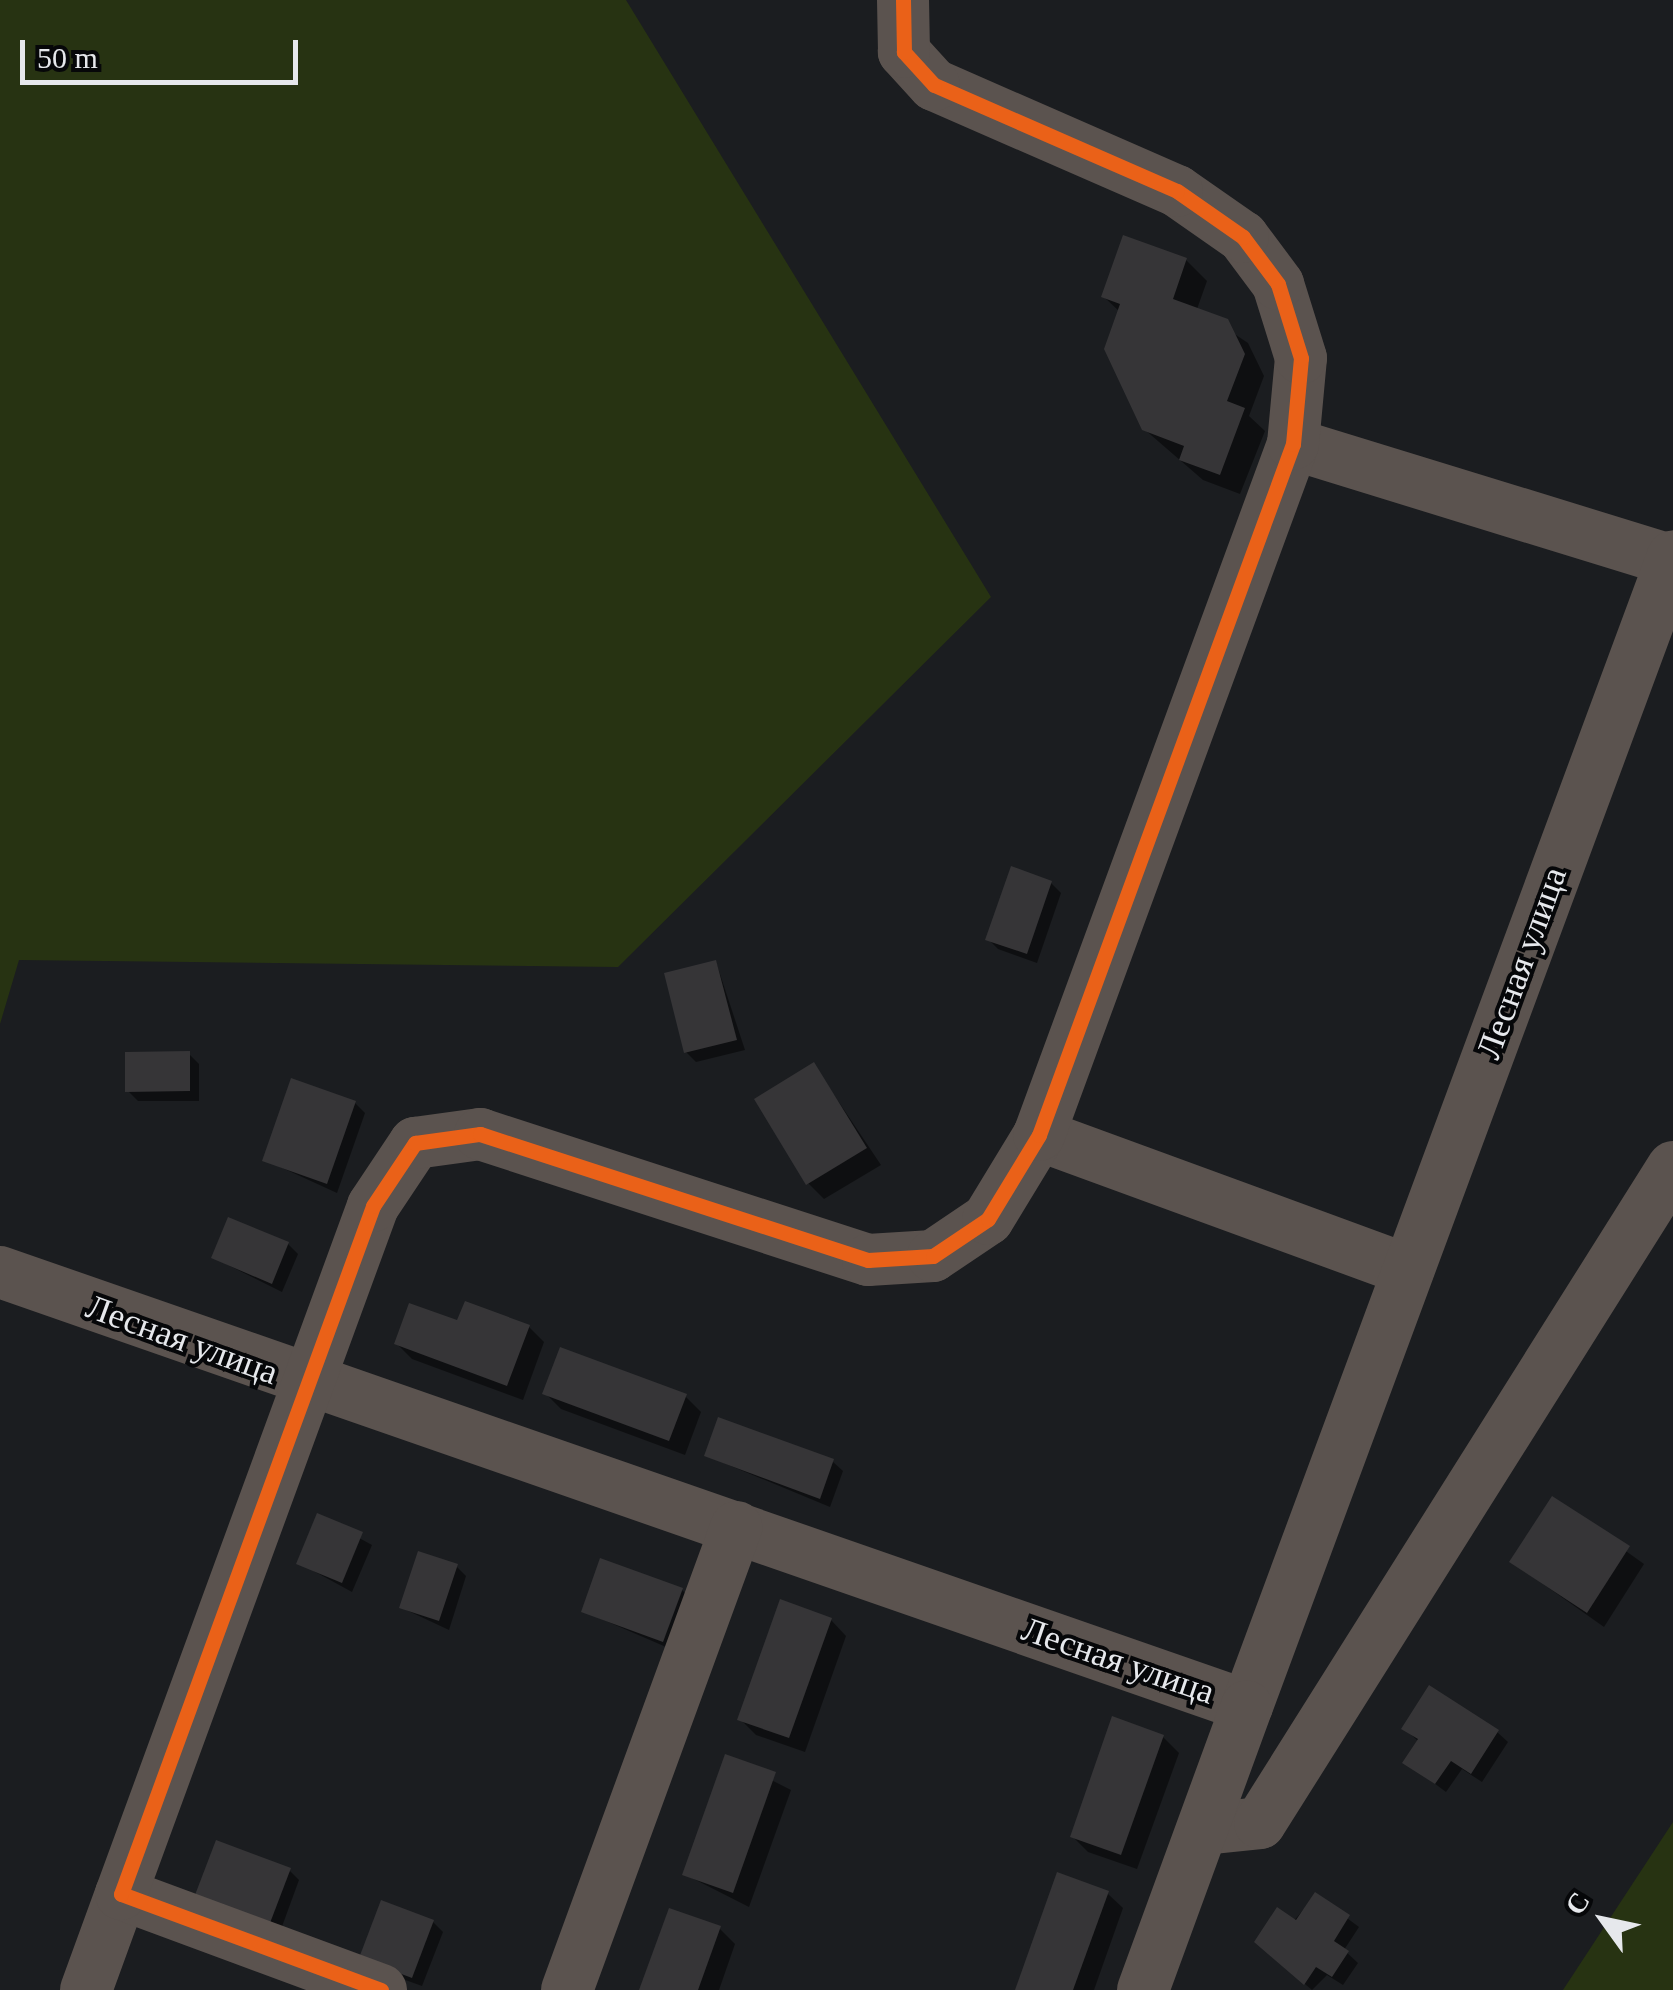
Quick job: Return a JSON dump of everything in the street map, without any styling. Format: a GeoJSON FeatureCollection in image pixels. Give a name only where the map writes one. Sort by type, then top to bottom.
{"type":"FeatureCollection","features":[{"type":"Feature","properties":{"kind":"street"},"geometry":{"type":"LineString","coordinates":[[86,1990],[372,1206],[415,1143],[480,1134],[868,1260],[933,1256],[988,1220],[1039,1135],[1293,444],[1301,358],[1278,284],[1244,237],[1177,191],[934,85],[904,52],[903,0]]}},
{"type":"Feature","properties":{"kind":"street"},"geometry":{"type":"LineString","coordinates":[[1293,444],[1672,558]]}},
{"type":"Feature","properties":{"kind":"street","name":"Лесная улица"},"geometry":{"type":"LineString","coordinates":[[0,1272],[306,1386],[736,1526],[1248,1706],[1672,558]]}},
{"type":"Feature","properties":{"kind":"street"},"geometry":{"type":"LineString","coordinates":[[1039,1135],[1408,1270]]}},
{"type":"Feature","properties":{"kind":"street"},"geometry":{"type":"LineString","coordinates":[[1204,1829],[1260,1823],[1673,1167]]}},
{"type":"Feature","properties":{"kind":"street"},"geometry":{"type":"LineString","coordinates":[[567,1990],[736,1526]]}},
{"type":"Feature","properties":{"kind":"street"},"geometry":{"type":"LineString","coordinates":[[1143,1990],[1248,1706]]}},
{"type":"Feature","properties":{"kind":"street"},"geometry":{"type":"LineString","coordinates":[[121,1894],[381,1990]]}},
{"type":"Feature","properties":{"kind":"green space"},"geometry":{"type":"Polygon","coordinates":[[[0,0],[626,0],[991,597],[618,967],[19,960],[0,1024],[0,0]]]}},
{"type":"Feature","properties":{"kind":"green space"},"geometry":{"type":"Polygon","coordinates":[[[1673,1822],[1673,1990],[1563,1990],[1673,1822]]]}},
{"type":"Feature","properties":{"kind":"building"},"geometry":{"type":"Polygon","coordinates":[[[1123,235],[1187,258],[1173,299],[1228,319],[1245,354],[1227,401],[1245,408],[1220,475],[1179,460],[1184,446],[1142,430],[1104,349],[1120,304],[1101,297],[1123,235]]]}},
{"type":"Feature","properties":{"kind":"building"},"geometry":{"type":"Polygon","coordinates":[[[1011,866],[1052,881],[1027,954],[985,940],[1011,866]]]}},
{"type":"Feature","properties":{"kind":"building"},"geometry":{"type":"Polygon","coordinates":[[[716,960],[737,1040],[684,1053],[664,973],[716,960]]]}},
{"type":"Feature","properties":{"kind":"building"},"geometry":{"type":"Polygon","coordinates":[[[190,1051],[190,1091],[125,1092],[125,1052],[190,1051]]]}},
{"type":"Feature","properties":{"kind":"building"},"geometry":{"type":"Polygon","coordinates":[[[814,1062],[867,1148],[806,1185],[754,1099],[814,1062]]]}},
{"type":"Feature","properties":{"kind":"building"},"geometry":{"type":"Polygon","coordinates":[[[291,1078],[356,1101],[327,1184],[262,1161],[291,1078]]]}},
{"type":"Feature","properties":{"kind":"building"},"geometry":{"type":"Polygon","coordinates":[[[228,1217],[289,1242],[272,1284],[211,1258],[228,1217]]]}},
{"type":"Feature","properties":{"kind":"building"},"geometry":{"type":"Polygon","coordinates":[[[465,1301],[530,1325],[507,1386],[394,1344],[409,1303],[457,1320],[465,1301]]]}},
{"type":"Feature","properties":{"kind":"building"},"geometry":{"type":"Polygon","coordinates":[[[560,1347],[687,1394],[669,1441],[542,1394],[560,1347]]]}},
{"type":"Feature","properties":{"kind":"building"},"geometry":{"type":"Polygon","coordinates":[[[718,1417],[834,1459],[820,1499],[704,1456],[718,1417]]]}},
{"type":"Feature","properties":{"kind":"building"},"geometry":{"type":"Polygon","coordinates":[[[1552,1496],[1630,1546],[1587,1613],[1509,1562],[1552,1496]]]}},
{"type":"Feature","properties":{"kind":"building"},"geometry":{"type":"Polygon","coordinates":[[[317,1513],[363,1532],[342,1583],[296,1564],[317,1513]]]}},
{"type":"Feature","properties":{"kind":"building"},"geometry":{"type":"Polygon","coordinates":[[[418,1551],[458,1564],[439,1621],[399,1608],[418,1551]]]}},
{"type":"Feature","properties":{"kind":"building"},"geometry":{"type":"Polygon","coordinates":[[[600,1558],[683,1588],[663,1642],[581,1612],[600,1558]]]}},
{"type":"Feature","properties":{"kind":"building"},"geometry":{"type":"Polygon","coordinates":[[[780,1599],[832,1618],[789,1738],[737,1720],[780,1599]]]}},
{"type":"Feature","properties":{"kind":"building"},"geometry":{"type":"Polygon","coordinates":[[[1429,1685],[1499,1730],[1471,1774],[1451,1761],[1435,1784],[1402,1763],[1418,1739],[1401,1729],[1429,1685]]]}},
{"type":"Feature","properties":{"kind":"building"},"geometry":{"type":"Polygon","coordinates":[[[1112,1716],[1164,1735],[1121,1855],[1070,1837],[1112,1716]]]}},
{"type":"Feature","properties":{"kind":"building"},"geometry":{"type":"Polygon","coordinates":[[[725,1754],[776,1772],[733,1893],[682,1875],[725,1754]]]}},
{"type":"Feature","properties":{"kind":"building"},"geometry":{"type":"Polygon","coordinates":[[[216,1840],[291,1868],[270,1923],[195,1895],[216,1840]]]}},
{"type":"Feature","properties":{"kind":"building"},"geometry":{"type":"Polygon","coordinates":[[[1057,1872],[1109,1891],[1073,1990],[1015,1990],[1057,1872]]]}},
{"type":"Feature","properties":{"kind":"building"},"geometry":{"type":"Polygon","coordinates":[[[1315,1892],[1350,1915],[1334,1941],[1349,1951],[1332,1977],[1316,1967],[1304,1985],[1254,1942],[1277,1907],[1296,1920],[1315,1892]]]}},
{"type":"Feature","properties":{"kind":"building"},"geometry":{"type":"Polygon","coordinates":[[[381,1900],[434,1920],[412,1978],[359,1958],[381,1900]]]}},
{"type":"Feature","properties":{"kind":"building"},"geometry":{"type":"Polygon","coordinates":[[[669,1908],[721,1926],[698,1990],[639,1990],[669,1908]]]}},
{"type":"Feature","properties":{"kind":"cycle path"},"geometry":{"type":"LineString","coordinates":[[381,1990],[121,1894],[373,1206],[415,1143],[480,1134],[868,1260],[933,1256],[988,1219],[1039,1135],[1293,444],[1301,358],[1278,284],[1243,237],[1177,191],[934,85],[904,52],[903,0]]}}]}
